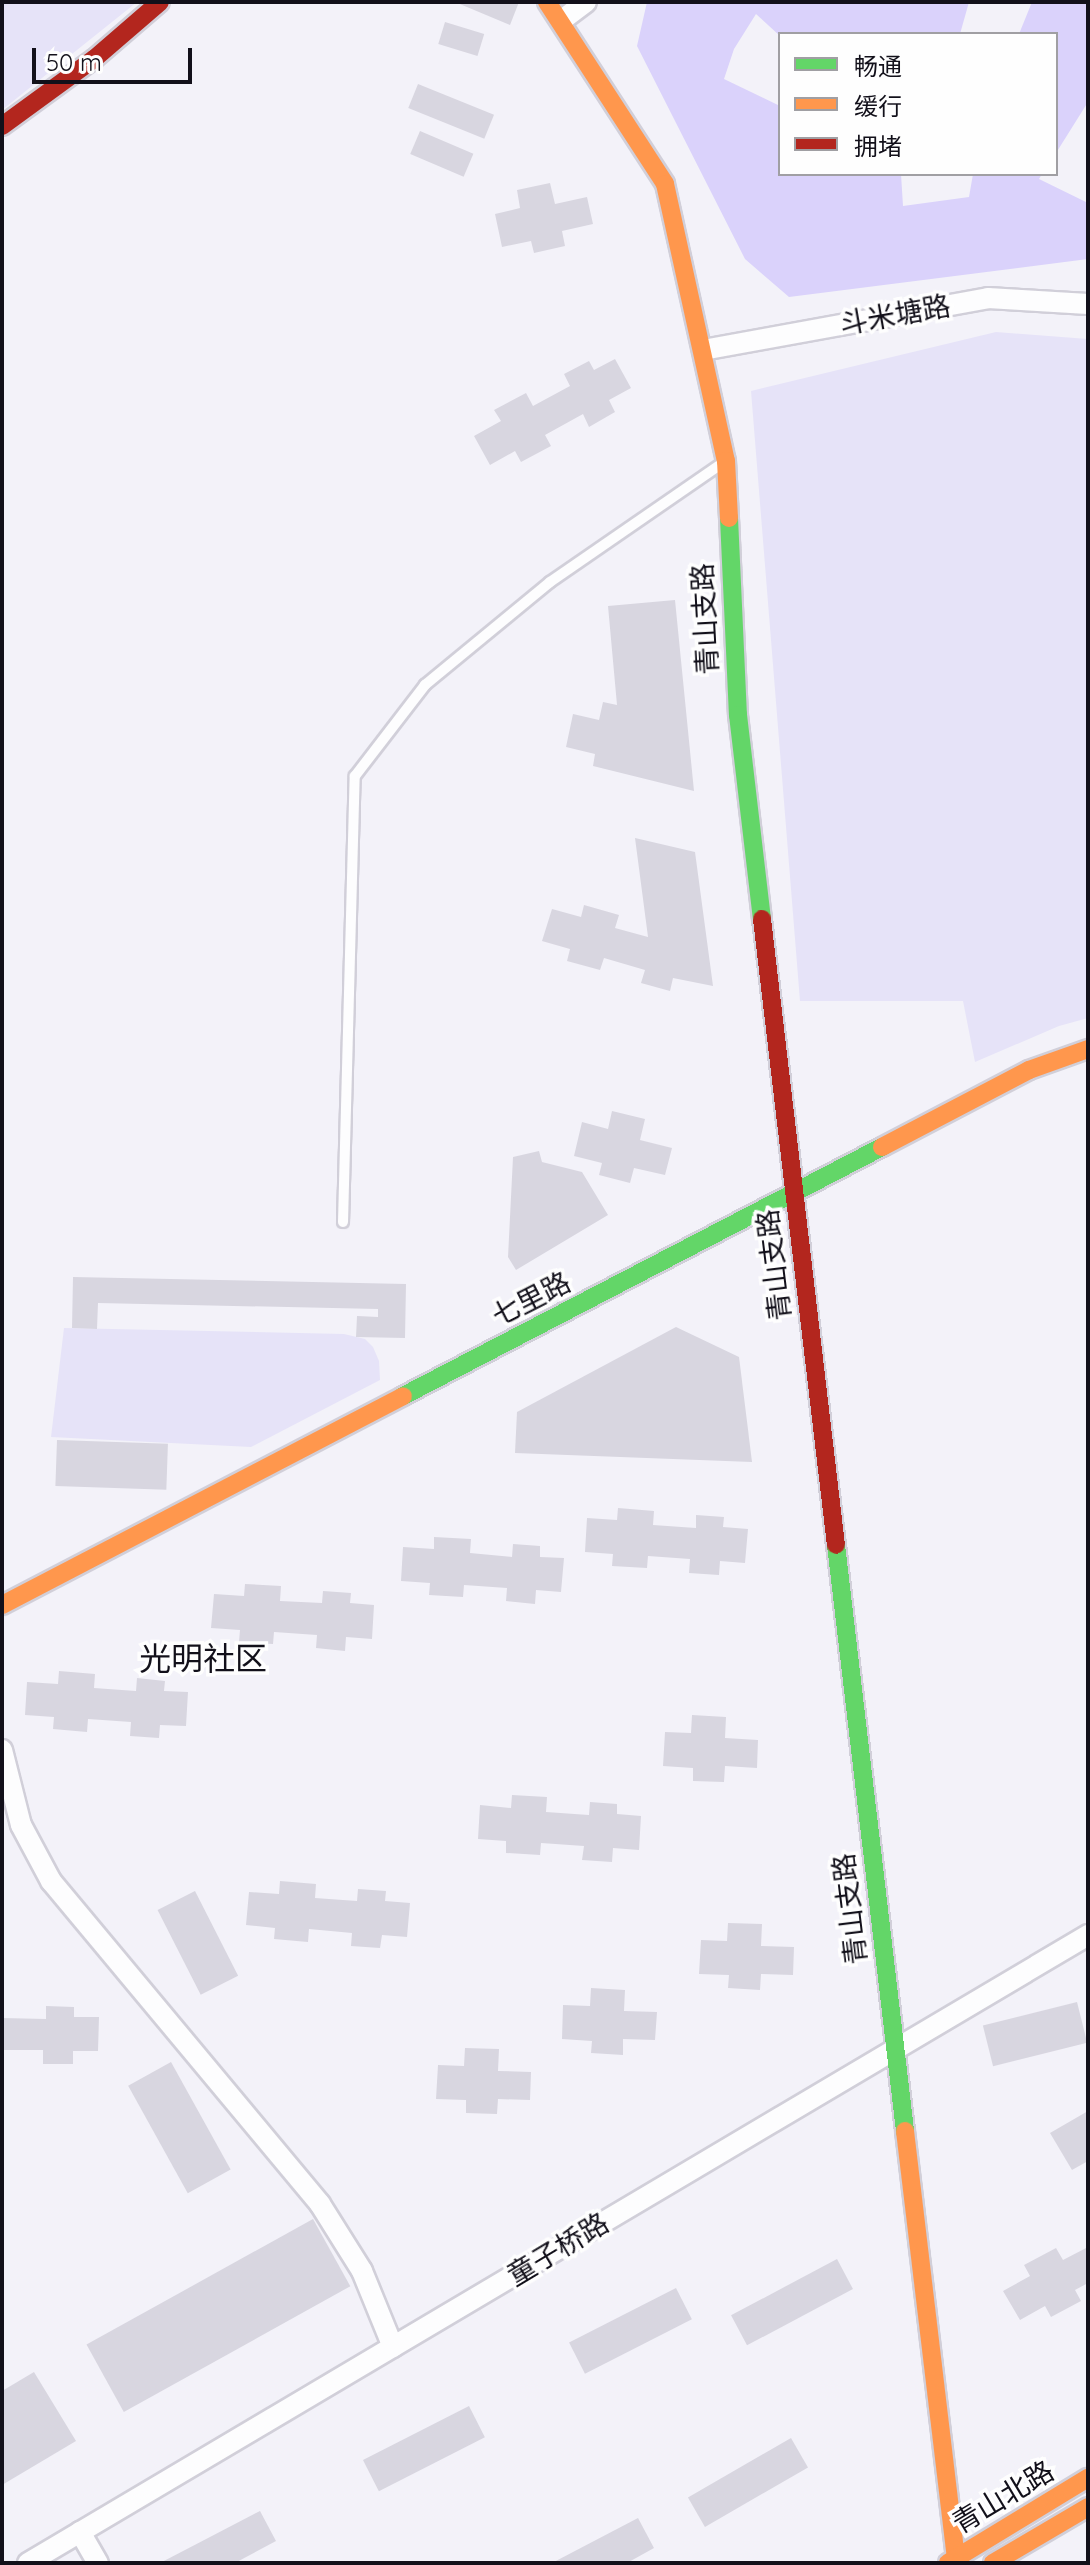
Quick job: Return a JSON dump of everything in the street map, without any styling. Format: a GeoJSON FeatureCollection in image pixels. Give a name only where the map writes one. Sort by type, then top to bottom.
{"type":"FeatureCollection","features":[{"type":"Feature","properties":{"kind":"main road"},"geometry":{"type":"LineString","coordinates":[[2,126],[94,59],[160,2]]}},
{"type":"Feature","properties":{"kind":"main road","name":"青山支路"},"geometry":{"type":"LineString","coordinates":[[547,2],[562,20],[665,184],[726,461],[738,715],[952,2561]]}},
{"type":"Feature","properties":{"kind":"main road","name":"七里路"},"geometry":{"type":"LineString","coordinates":[[2,1605],[1029,1070],[1088,1049]]}},
{"type":"Feature","properties":{"kind":"main road","name":"青山北路"},"geometry":{"type":"LineString","coordinates":[[952,2561],[1088,2478]]}},
{"type":"Feature","properties":{"kind":"main road","name":"青山北路"},"geometry":{"type":"LineString","coordinates":[[993,2563],[1088,2507]]}},
{"type":"Feature","properties":{"kind":"street"},"geometry":{"type":"LineString","coordinates":[[562,20],[586,2]]}},
{"type":"Feature","properties":{"kind":"street","name":"斗米塘路"},"geometry":{"type":"LineString","coordinates":[[703,350],[988,298],[1088,304]]}},
{"type":"Feature","properties":{"kind":"street"},"geometry":{"type":"LineString","coordinates":[[2,1750],[21,1825],[51,1881],[320,2204],[362,2271],[393,2347]]}},
{"type":"Feature","properties":{"kind":"street","name":"童子桥路"},"geometry":{"type":"LineString","coordinates":[[28,2563],[1088,1935]]}},
{"type":"Feature","properties":{"kind":"street"},"geometry":{"type":"LineString","coordinates":[[75,2536],[83,2563]]}},
{"type":"Feature","properties":{"kind":"street"},"geometry":{"type":"LineString","coordinates":[[75,2536],[98,2563]]}},
{"type":"Feature","properties":{"kind":"lane"},"geometry":{"type":"LineString","coordinates":[[343,1222],[355,776],[425,685],[550,582],[726,461]]}},
{"type":"Feature","properties":{"kind":"shaded area"},"geometry":{"type":"Polygon","coordinates":[[[2,2],[137,2],[2,110],[2,2]]]}},
{"type":"Feature","properties":{"kind":"shaded area"},"geometry":{"type":"Polygon","coordinates":[[[647,2],[969,2],[961,32],[778,34],[756,14],[734,49],[724,79],[778,105],[778,176],[901,176],[903,206],[969,197],[973,176],[1041,176],[1039,179],[1088,203],[1088,259],[789,297],[745,259],[637,46],[647,2]]]}},
{"type":"Feature","properties":{"kind":"shaded area"},"geometry":{"type":"Polygon","coordinates":[[[1032,2],[1088,2],[1088,102],[1058,150],[1058,32],[1020,32],[1032,2]]]}},
{"type":"Feature","properties":{"kind":"shaded area"},"geometry":{"type":"Polygon","coordinates":[[[996,332],[1088,339],[1088,1018],[1059,1026],[975,1062],[963,1001],[800,1001],[751,391],[996,332]]]}},
{"type":"Feature","properties":{"kind":"shaded area"},"geometry":{"type":"Polygon","coordinates":[[[64,1328],[344,1334],[365,1339],[373,1347],[379,1361],[380,1380],[251,1447],[51,1437],[64,1328]]]}},
{"type":"Feature","properties":{"kind":"building"},"geometry":{"type":"Polygon","coordinates":[[[455,2],[519,2],[510,25],[455,2]]]}},
{"type":"Feature","properties":{"kind":"building"},"geometry":{"type":"Polygon","coordinates":[[[445,22],[484,34],[477,56],[438,44],[445,22]]]}},
{"type":"Feature","properties":{"kind":"building"},"geometry":{"type":"Polygon","coordinates":[[[418,84],[494,115],[484,139],[408,108],[418,84]]]}},
{"type":"Feature","properties":{"kind":"building"},"geometry":{"type":"Polygon","coordinates":[[[420,131],[473,154],[464,177],[410,154],[420,131]]]}},
{"type":"Feature","properties":{"kind":"building"},"geometry":{"type":"Polygon","coordinates":[[[550,183],[555,204],[587,197],[593,224],[562,231],[565,246],[534,253],[531,241],[502,247],[495,214],[520,208],[517,190],[550,183]]]}},
{"type":"Feature","properties":{"kind":"building"},"geometry":{"type":"Polygon","coordinates":[[[615,359],[631,388],[609,400],[615,412],[589,427],[583,414],[545,435],[551,446],[521,462],[515,451],[490,465],[474,436],[501,421],[494,410],[526,393],[533,406],[570,386],[564,374],[589,361],[594,370],[615,359]]]}},
{"type":"Feature","properties":{"kind":"building"},"geometry":{"type":"Polygon","coordinates":[[[675,600],[694,791],[593,766],[595,754],[566,747],[573,714],[599,720],[603,702],[617,705],[608,606],[675,600]]]}},
{"type":"Feature","properties":{"kind":"building"},"geometry":{"type":"Polygon","coordinates":[[[635,838],[695,852],[713,986],[673,978],[670,991],[641,983],[645,970],[604,958],[600,970],[567,961],[570,949],[542,941],[552,909],[581,917],[584,905],[619,915],[615,928],[648,937],[635,838]]]}},
{"type":"Feature","properties":{"kind":"building"},"geometry":{"type":"Polygon","coordinates":[[[612,1111],[645,1119],[640,1140],[672,1148],[665,1175],[634,1168],[630,1183],[599,1175],[602,1163],[574,1156],[582,1122],[608,1129],[612,1111]]]}},
{"type":"Feature","properties":{"kind":"building"},"geometry":{"type":"Polygon","coordinates":[[[539,1151],[542,1162],[582,1172],[608,1215],[516,1270],[508,1257],[513,1157],[539,1151]]]}},
{"type":"Feature","properties":{"kind":"building"},"geometry":{"type":"Polygon","coordinates":[[[73,1277],[406,1284],[405,1338],[356,1337],[357,1316],[378,1317],[378,1309],[98,1303],[97,1329],[72,1328],[73,1277]]]}},
{"type":"Feature","properties":{"kind":"building"},"geometry":{"type":"Polygon","coordinates":[[[676,1327],[739,1357],[752,1462],[515,1453],[517,1412],[676,1327]]]}},
{"type":"Feature","properties":{"kind":"building"},"geometry":{"type":"Polygon","coordinates":[[[57,1440],[168,1444],[166,1490],[55,1486],[57,1440]]]}},
{"type":"Feature","properties":{"kind":"building"},"geometry":{"type":"Polygon","coordinates":[[[618,1508],[654,1511],[653,1525],[696,1528],[696,1515],[724,1517],[723,1527],[748,1529],[745,1563],[720,1561],[719,1575],[689,1573],[690,1559],[648,1556],[647,1568],[612,1566],[613,1554],[585,1552],[587,1518],[617,1520],[618,1508]]]}},
{"type":"Feature","properties":{"kind":"building"},"geometry":{"type":"Polygon","coordinates":[[[434,1537],[471,1539],[470,1553],[512,1557],[513,1544],[540,1546],[540,1557],[564,1558],[561,1592],[536,1590],[535,1604],[506,1601],[507,1588],[464,1585],[463,1597],[429,1595],[430,1583],[401,1581],[403,1547],[434,1549],[434,1537]]]}},
{"type":"Feature","properties":{"kind":"building"},"geometry":{"type":"Polygon","coordinates":[[[245,1584],[281,1586],[280,1601],[322,1603],[323,1591],[351,1593],[350,1603],[374,1605],[372,1639],[346,1637],[345,1651],[316,1648],[317,1635],[274,1632],[273,1644],[239,1642],[240,1630],[211,1628],[214,1594],[244,1596],[245,1584]]]}},
{"type":"Feature","properties":{"kind":"building"},"geometry":{"type":"Polygon","coordinates":[[[59,1671],[95,1674],[94,1688],[136,1691],[137,1678],[165,1681],[164,1691],[188,1692],[186,1726],[160,1725],[159,1738],[130,1736],[131,1722],[88,1719],[87,1732],[53,1729],[54,1717],[25,1715],[27,1682],[58,1684],[59,1671]]]}},
{"type":"Feature","properties":{"kind":"building"},"geometry":{"type":"Polygon","coordinates":[[[692,1715],[726,1717],[725,1738],[758,1740],[757,1768],[725,1766],[724,1782],[693,1781],[693,1768],[663,1766],[665,1732],[691,1733],[692,1715]]]}},
{"type":"Feature","properties":{"kind":"building"},"geometry":{"type":"Polygon","coordinates":[[[512,1795],[547,1797],[546,1812],[589,1815],[590,1802],[617,1804],[617,1814],[641,1816],[639,1850],[613,1848],[612,1862],[582,1860],[584,1846],[541,1843],[540,1855],[506,1853],[506,1841],[478,1839],[480,1805],[511,1808],[512,1795]]]}},
{"type":"Feature","properties":{"kind":"building"},"geometry":{"type":"Polygon","coordinates":[[[280,1881],[316,1884],[315,1898],[357,1901],[358,1889],[386,1891],[385,1901],[410,1903],[407,1937],[382,1935],[380,1948],[351,1946],[352,1933],[309,1929],[308,1942],[274,1939],[275,1928],[246,1925],[249,1892],[279,1894],[280,1881]]]}},
{"type":"Feature","properties":{"kind":"building"},"geometry":{"type":"Polygon","coordinates":[[[195,1891],[238,1976],[201,1995],[158,1910],[195,1891]]]}},
{"type":"Feature","properties":{"kind":"building"},"geometry":{"type":"Polygon","coordinates":[[[728,1923],[762,1924],[761,1946],[794,1947],[793,1975],[761,1974],[760,1990],[728,1988],[729,1975],[699,1974],[701,1940],[727,1941],[728,1923]]]}},
{"type":"Feature","properties":{"kind":"building"},"geometry":{"type":"Polygon","coordinates":[[[591,1988],[625,1990],[624,2011],[657,2012],[655,2040],[623,2039],[623,2055],[591,2053],[592,2041],[562,2039],[563,2005],[590,2006],[591,1988]]]}},
{"type":"Feature","properties":{"kind":"building"},"geometry":{"type":"Polygon","coordinates":[[[1077,2002],[1087,2043],[993,2066],[983,2025],[1077,2002]]]}},
{"type":"Feature","properties":{"kind":"building"},"geometry":{"type":"Polygon","coordinates":[[[46,2006],[74,2007],[74,2017],[99,2017],[98,2051],[73,2051],[73,2064],[43,2064],[43,2050],[2,2050],[2,2018],[46,2019],[46,2006]]]}},
{"type":"Feature","properties":{"kind":"building"},"geometry":{"type":"Polygon","coordinates":[[[465,2048],[499,2049],[498,2071],[531,2072],[530,2100],[498,2099],[497,2114],[466,2113],[466,2100],[436,2099],[438,2065],[464,2066],[465,2048]]]}},
{"type":"Feature","properties":{"kind":"building"},"geometry":{"type":"Polygon","coordinates":[[[171,2062],[231,2170],[188,2193],[128,2086],[171,2062]]]}},
{"type":"Feature","properties":{"kind":"building"},"geometry":{"type":"Polygon","coordinates":[[[1088,2111],[1088,2161],[1072,2170],[1050,2133],[1088,2111]]]}},
{"type":"Feature","properties":{"kind":"building"},"geometry":{"type":"Polygon","coordinates":[[[313,2219],[350,2286],[124,2412],[86,2345],[313,2219]]]}},
{"type":"Feature","properties":{"kind":"building"},"geometry":{"type":"Polygon","coordinates":[[[1088,2247],[1088,2283],[1075,2290],[1081,2301],[1051,2317],[1045,2306],[1020,2320],[1003,2291],[1030,2276],[1024,2265],[1056,2248],[1063,2260],[1088,2247]]]}},
{"type":"Feature","properties":{"kind":"building"},"geometry":{"type":"Polygon","coordinates":[[[837,2259],[853,2289],[747,2345],[731,2315],[837,2259]]]}},
{"type":"Feature","properties":{"kind":"building"},"geometry":{"type":"Polygon","coordinates":[[[676,2288],[692,2319],[585,2374],[569,2342],[676,2288]]]}},
{"type":"Feature","properties":{"kind":"building"},"geometry":{"type":"Polygon","coordinates":[[[34,2372],[76,2441],[2,2485],[2,2391],[34,2372]]]}},
{"type":"Feature","properties":{"kind":"building"},"geometry":{"type":"Polygon","coordinates":[[[469,2406],[485,2437],[379,2491],[363,2460],[469,2406]]]}},
{"type":"Feature","properties":{"kind":"building"},"geometry":{"type":"Polygon","coordinates":[[[791,2438],[808,2467],[705,2527],[688,2498],[791,2438]]]}},
{"type":"Feature","properties":{"kind":"building"},"geometry":{"type":"Polygon","coordinates":[[[260,2511],[276,2541],[235,2563],[160,2563],[260,2511]]]}},
{"type":"Feature","properties":{"kind":"building"},"geometry":{"type":"Polygon","coordinates":[[[638,2518],[654,2548],[627,2563],[552,2563],[638,2518]]]}},
{"type":"Feature","properties":{"kind":"traffic: fast"},"geometry":{"type":"LineString","coordinates":[[729,518],[738,715],[762,919]]}},
{"type":"Feature","properties":{"kind":"traffic: fast"},"geometry":{"type":"LineString","coordinates":[[403,1396],[882,1147]]}},
{"type":"Feature","properties":{"kind":"traffic: fast"},"geometry":{"type":"LineString","coordinates":[[836,1545],[905,2131]]}},
{"type":"Feature","properties":{"kind":"traffic: slow"},"geometry":{"type":"LineString","coordinates":[[547,2],[665,184],[726,461],[729,518]]}},
{"type":"Feature","properties":{"kind":"traffic: slow"},"geometry":{"type":"LineString","coordinates":[[882,1147],[1029,1070],[1088,1049]]}},
{"type":"Feature","properties":{"kind":"traffic: slow"},"geometry":{"type":"LineString","coordinates":[[2,1605],[403,1396]]}},
{"type":"Feature","properties":{"kind":"traffic: slow"},"geometry":{"type":"LineString","coordinates":[[905,2131],[956,2558]]}},
{"type":"Feature","properties":{"kind":"traffic: slow"},"geometry":{"type":"LineString","coordinates":[[948,2563],[1088,2478]]}},
{"type":"Feature","properties":{"kind":"traffic: slow"},"geometry":{"type":"LineString","coordinates":[[993,2563],[1088,2507]]}},
{"type":"Feature","properties":{"kind":"traffic: jam"},"geometry":{"type":"LineString","coordinates":[[2,126],[94,59],[160,2]]}},
{"type":"Feature","properties":{"kind":"traffic: jam"},"geometry":{"type":"LineString","coordinates":[[762,919],[836,1545]]}},
{"type":"Feature","properties":{"kind":"district","name":"光明社区"},"geometry":{"type":"Point","coordinates":[203,1658]}}]}
